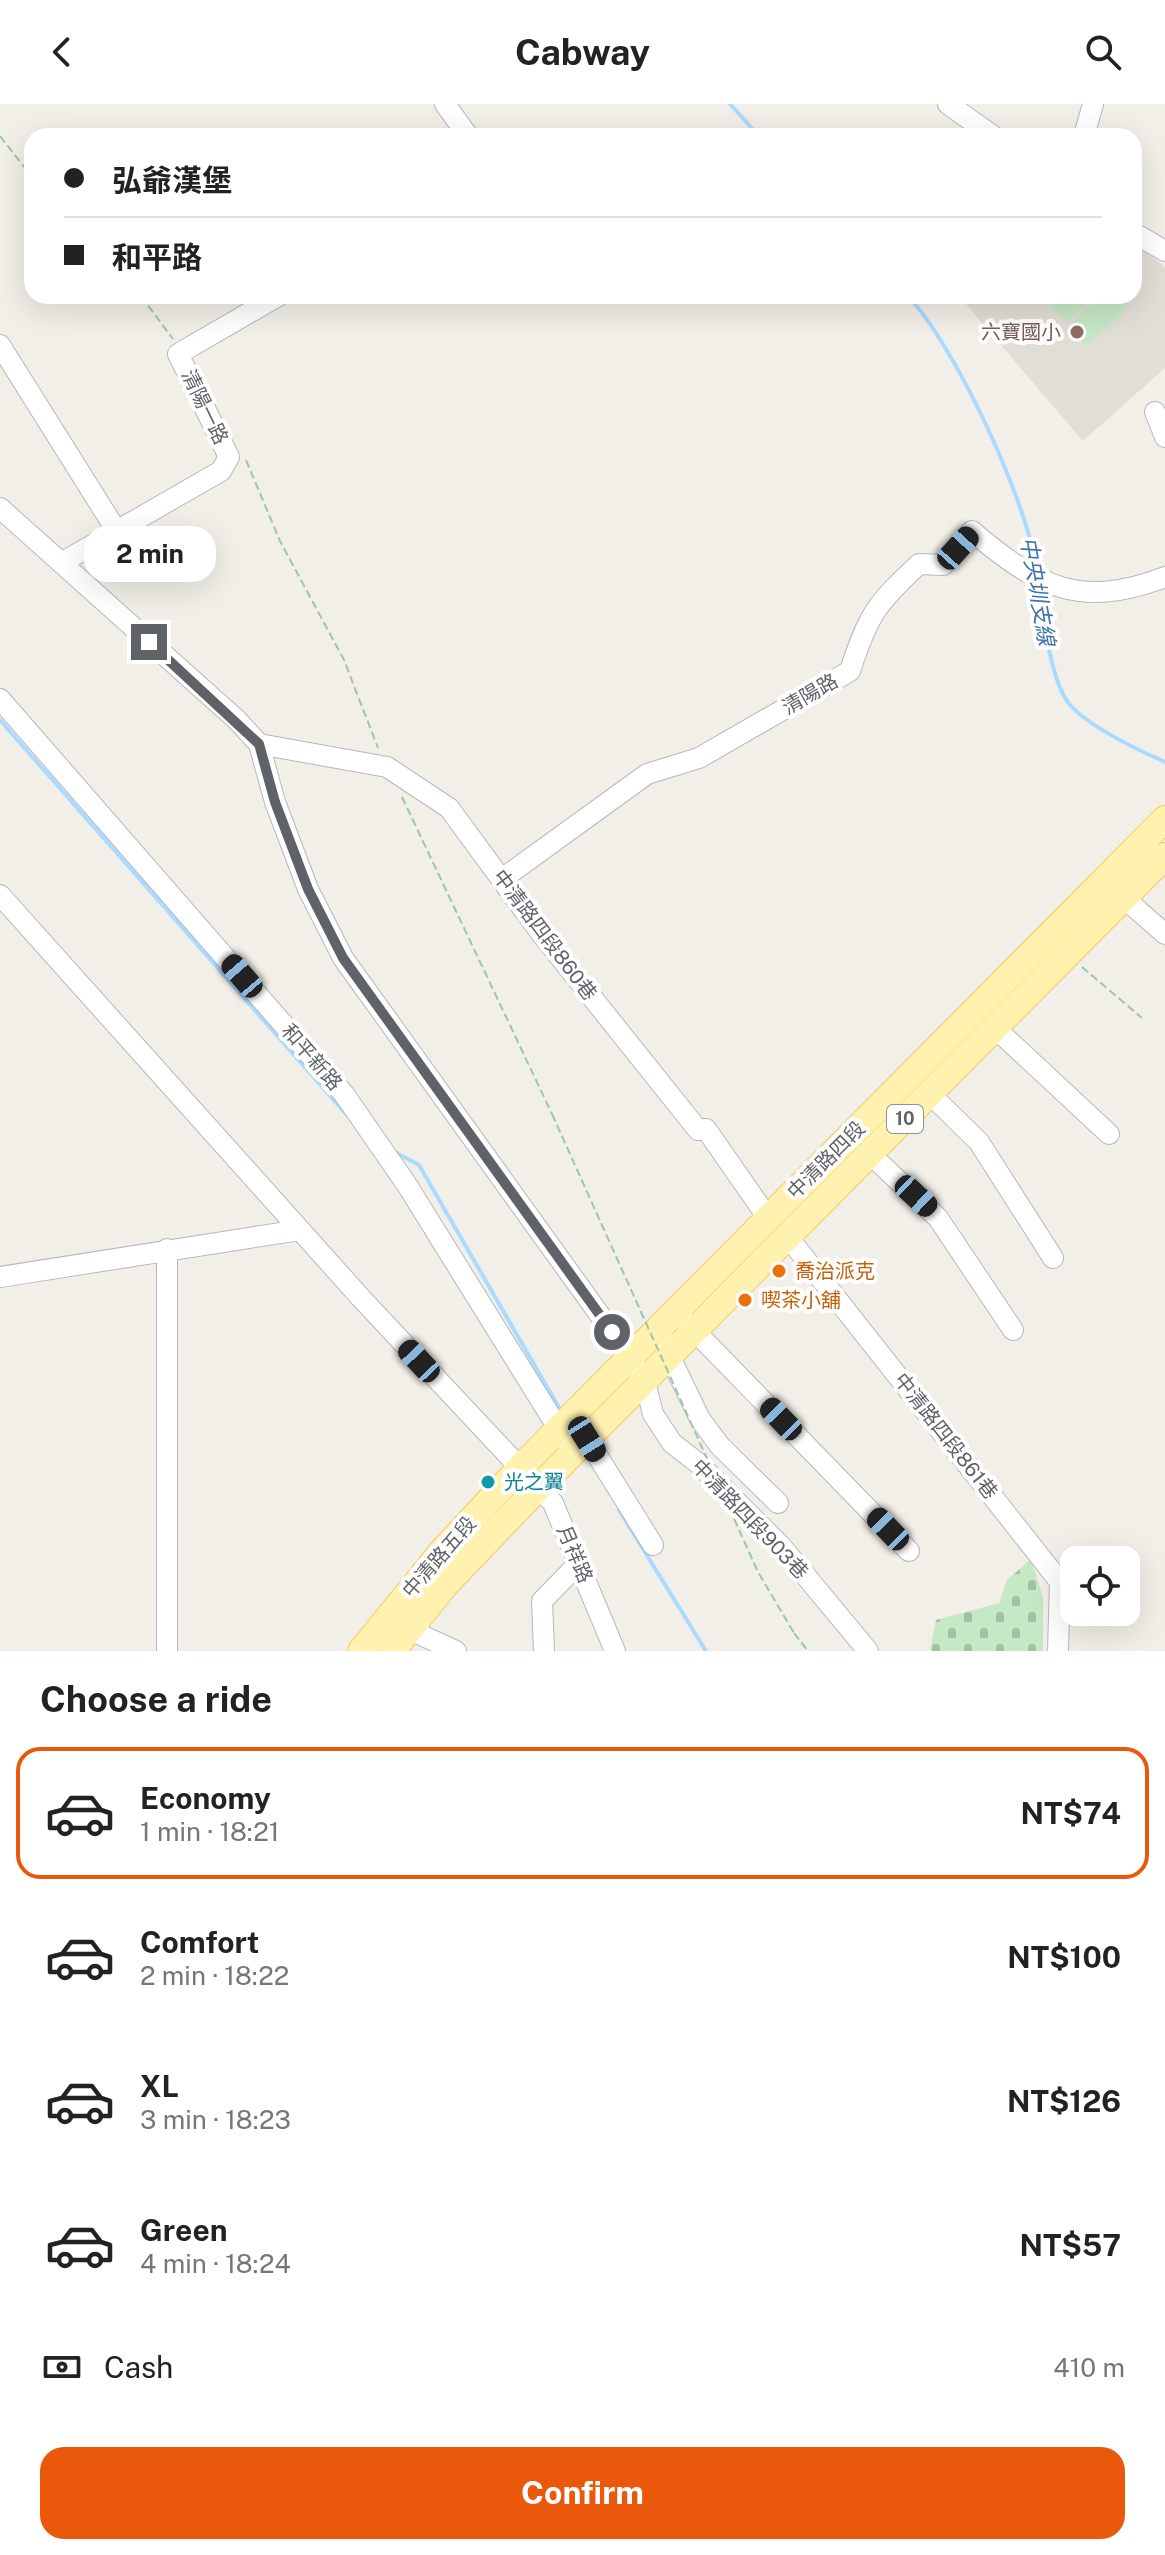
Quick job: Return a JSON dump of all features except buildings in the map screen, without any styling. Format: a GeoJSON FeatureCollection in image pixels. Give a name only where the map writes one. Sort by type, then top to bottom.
{"type":"FeatureCollection","features":[{"type":"Feature","properties":{"kind":"main road","name":"中清路四段"},"geometry":{"type":"LineString","coordinates":[[521,1467],[1165,819]]}},
{"type":"Feature","properties":{"kind":"main road","name":"中清路四段"},"geometry":{"type":"LineString","coordinates":[[539,1487],[1165,856]]}},
{"type":"Feature","properties":{"kind":"main road"},"geometry":{"type":"LineString","coordinates":[[824,1161],[844,1180]]}},
{"type":"Feature","properties":{"kind":"main road","name":"中清路五段"},"geometry":{"type":"LineString","coordinates":[[361,1651],[444,1549],[521,1467]]}},
{"type":"Feature","properties":{"kind":"main road","name":"中清路五段"},"geometry":{"type":"LineString","coordinates":[[392,1651],[408,1629],[539,1487]]}},
{"type":"Feature","properties":{"kind":"street"},"geometry":{"type":"LineString","coordinates":[[445,104],[462,128]]}},
{"type":"Feature","properties":{"kind":"street"},"geometry":{"type":"LineString","coordinates":[[948,104],[982,128]]}},
{"type":"Feature","properties":{"kind":"street"},"geometry":{"type":"LineString","coordinates":[[1086,128],[1093,104]]}},
{"type":"Feature","properties":{"kind":"street"},"geometry":{"type":"LineString","coordinates":[[1142,238],[1165,251]]}},
{"type":"Feature","properties":{"kind":"street","name":"清陽一路"},"geometry":{"type":"LineString","coordinates":[[61,563],[221,471],[229,457],[178,354],[264,304]]}},
{"type":"Feature","properties":{"kind":"street"},"geometry":{"type":"LineString","coordinates":[[0,345],[116,530]]}},
{"type":"Feature","properties":{"kind":"street"},"geometry":{"type":"LineString","coordinates":[[1155,412],[1165,437]]}},
{"type":"Feature","properties":{"kind":"street"},"geometry":{"type":"LineString","coordinates":[[0,508],[237,720],[259,744]]}},
{"type":"Feature","properties":{"kind":"street","name":"清陽路"},"geometry":{"type":"LineString","coordinates":[[502,879],[647,774],[699,758],[850,671],[866,623],[886,595],[919,564],[943,565],[972,531],[1002,556],[1052,585],[1096,595],[1127,591],[1165,577]]}},
{"type":"Feature","properties":{"kind":"street","name":"和平新路"},"geometry":{"type":"LineString","coordinates":[[0,699],[344,1094],[564,1424],[653,1545]]}},
{"type":"Feature","properties":{"kind":"street","name":"中清路四段860巷"},"geometry":{"type":"LineString","coordinates":[[259,744],[387,767],[449,808],[698,1130],[706,1129],[768,1218]]}},
{"type":"Feature","properties":{"kind":"street","name":"中清路四段903巷"},"geometry":{"type":"LineString","coordinates":[[259,744],[275,802],[308,889],[343,958],[630,1357],[645,1382],[653,1414],[672,1443],[699,1464],[781,1546],[868,1651]]}},
{"type":"Feature","properties":{"kind":"street","name":"月祥路"},"geometry":{"type":"LineString","coordinates":[[0,895],[300,1230],[553,1503],[615,1651]]}},
{"type":"Feature","properties":{"kind":"street"},"geometry":{"type":"LineString","coordinates":[[1124,898],[1165,934]]}},
{"type":"Feature","properties":{"kind":"street"},"geometry":{"type":"LineString","coordinates":[[995,1028],[1109,1134]]}},
{"type":"Feature","properties":{"kind":"street"},"geometry":{"type":"LineString","coordinates":[[930,1094],[979,1142],[1053,1258]]}},
{"type":"Feature","properties":{"kind":"street"},"geometry":{"type":"LineString","coordinates":[[870,1154],[938,1218],[1013,1330]]}},
{"type":"Feature","properties":{"kind":"street"},"geometry":{"type":"LineString","coordinates":[[0,1277],[300,1230]]}},
{"type":"Feature","properties":{"kind":"street","name":"中清路四段861巷"},"geometry":{"type":"LineString","coordinates":[[788,1237],[1060,1582],[1058,1651]]}},
{"type":"Feature","properties":{"kind":"street"},"geometry":{"type":"LineString","coordinates":[[167,1249],[167,1651]]}},
{"type":"Feature","properties":{"kind":"street"},"geometry":{"type":"LineString","coordinates":[[778,1503],[720,1446],[700,1419],[669,1356],[666,1320],[695,1331],[909,1551]]}},
{"type":"Feature","properties":{"kind":"street"},"geometry":{"type":"LineString","coordinates":[[544,1651],[542,1601],[579,1563]]}},
{"type":"Feature","properties":{"kind":"street"},"geometry":{"type":"LineString","coordinates":[[408,1629],[456,1651]]}},
{"type":"Feature","properties":{"kind":"path"},"geometry":{"type":"LineString","coordinates":[[0,136],[24,167]]}},
{"type":"Feature","properties":{"kind":"path"},"geometry":{"type":"LineString","coordinates":[[329,632],[344,660],[367,726],[552,1114],[758,1572],[808,1651]]}},
{"type":"Feature","properties":{"kind":"path"},"geometry":{"type":"LineString","coordinates":[[1068,954],[1142,1018]]}},
{"type":"Feature","properties":{"kind":"shaded area","name":"六寶國小"},"geometry":{"type":"Polygon","coordinates":[[[1142,249],[1165,267],[1165,368],[1083,441],[966,304],[1142,304],[1142,249]]]}},
{"type":"Feature","properties":{"kind":"green space"},"geometry":{"type":"Polygon","coordinates":[[[1049,304],[1086,304],[1066,322],[1049,304]]]}},
{"type":"Feature","properties":{"kind":"green space"},"geometry":{"type":"Polygon","coordinates":[[[1092,304],[1123,304],[1127,309],[1086,346],[1068,326],[1092,304]]]}},
{"type":"Feature","properties":{"kind":"green space"},"geometry":{"type":"Polygon","coordinates":[[[1031,1559],[1043,1597],[1043,1651],[930,1651],[936,1620],[999,1603],[1007,1580],[1031,1559]]]}},
{"type":"Feature","properties":{"kind":"waterway","name":"中央圳支線"},"geometry":{"type":"LineString","coordinates":[[730,104],[752,128]]}},
{"type":"Feature","properties":{"kind":"waterway","name":"中央圳支線"},"geometry":{"type":"LineString","coordinates":[[914,304],[947,351],[987,426],[1019,505],[1037,570]]}},
{"type":"Feature","properties":{"kind":"waterway","name":"中央圳支線"},"geometry":{"type":"LineString","coordinates":[[1039,587],[1057,681],[1070,705],[1102,730],[1165,762]]}},
{"type":"Feature","properties":{"kind":"waterway"},"geometry":{"type":"LineString","coordinates":[[0,720],[346,1114]]}},
{"type":"Feature","properties":{"kind":"waterway"},"geometry":{"type":"LineString","coordinates":[[393,1151],[419,1165],[562,1413]]}},
{"type":"Feature","properties":{"kind":"waterway"},"geometry":{"type":"LineString","coordinates":[[619,1510],[706,1651]]}},
{"type":"Feature","properties":{"kind":"place","name":"六寶國小"},"geometry":{"type":"Point","coordinates":[1077,332]}},
{"type":"Feature","properties":{"kind":"place","name":"喬治派克"},"geometry":{"type":"Point","coordinates":[779,1271]}},
{"type":"Feature","properties":{"kind":"place","name":"喫茶小舖"},"geometry":{"type":"Point","coordinates":[745,1300]}},
{"type":"Feature","properties":{"kind":"place","name":"光之翼"},"geometry":{"type":"Point","coordinates":[488,1482]}},
{"type":"Feature","properties":{"kind":"route"},"geometry":{"type":"LineString","coordinates":[[149,642],[237,720],[259,744],[275,802],[308,889],[343,958],[612,1332]]}}]}
